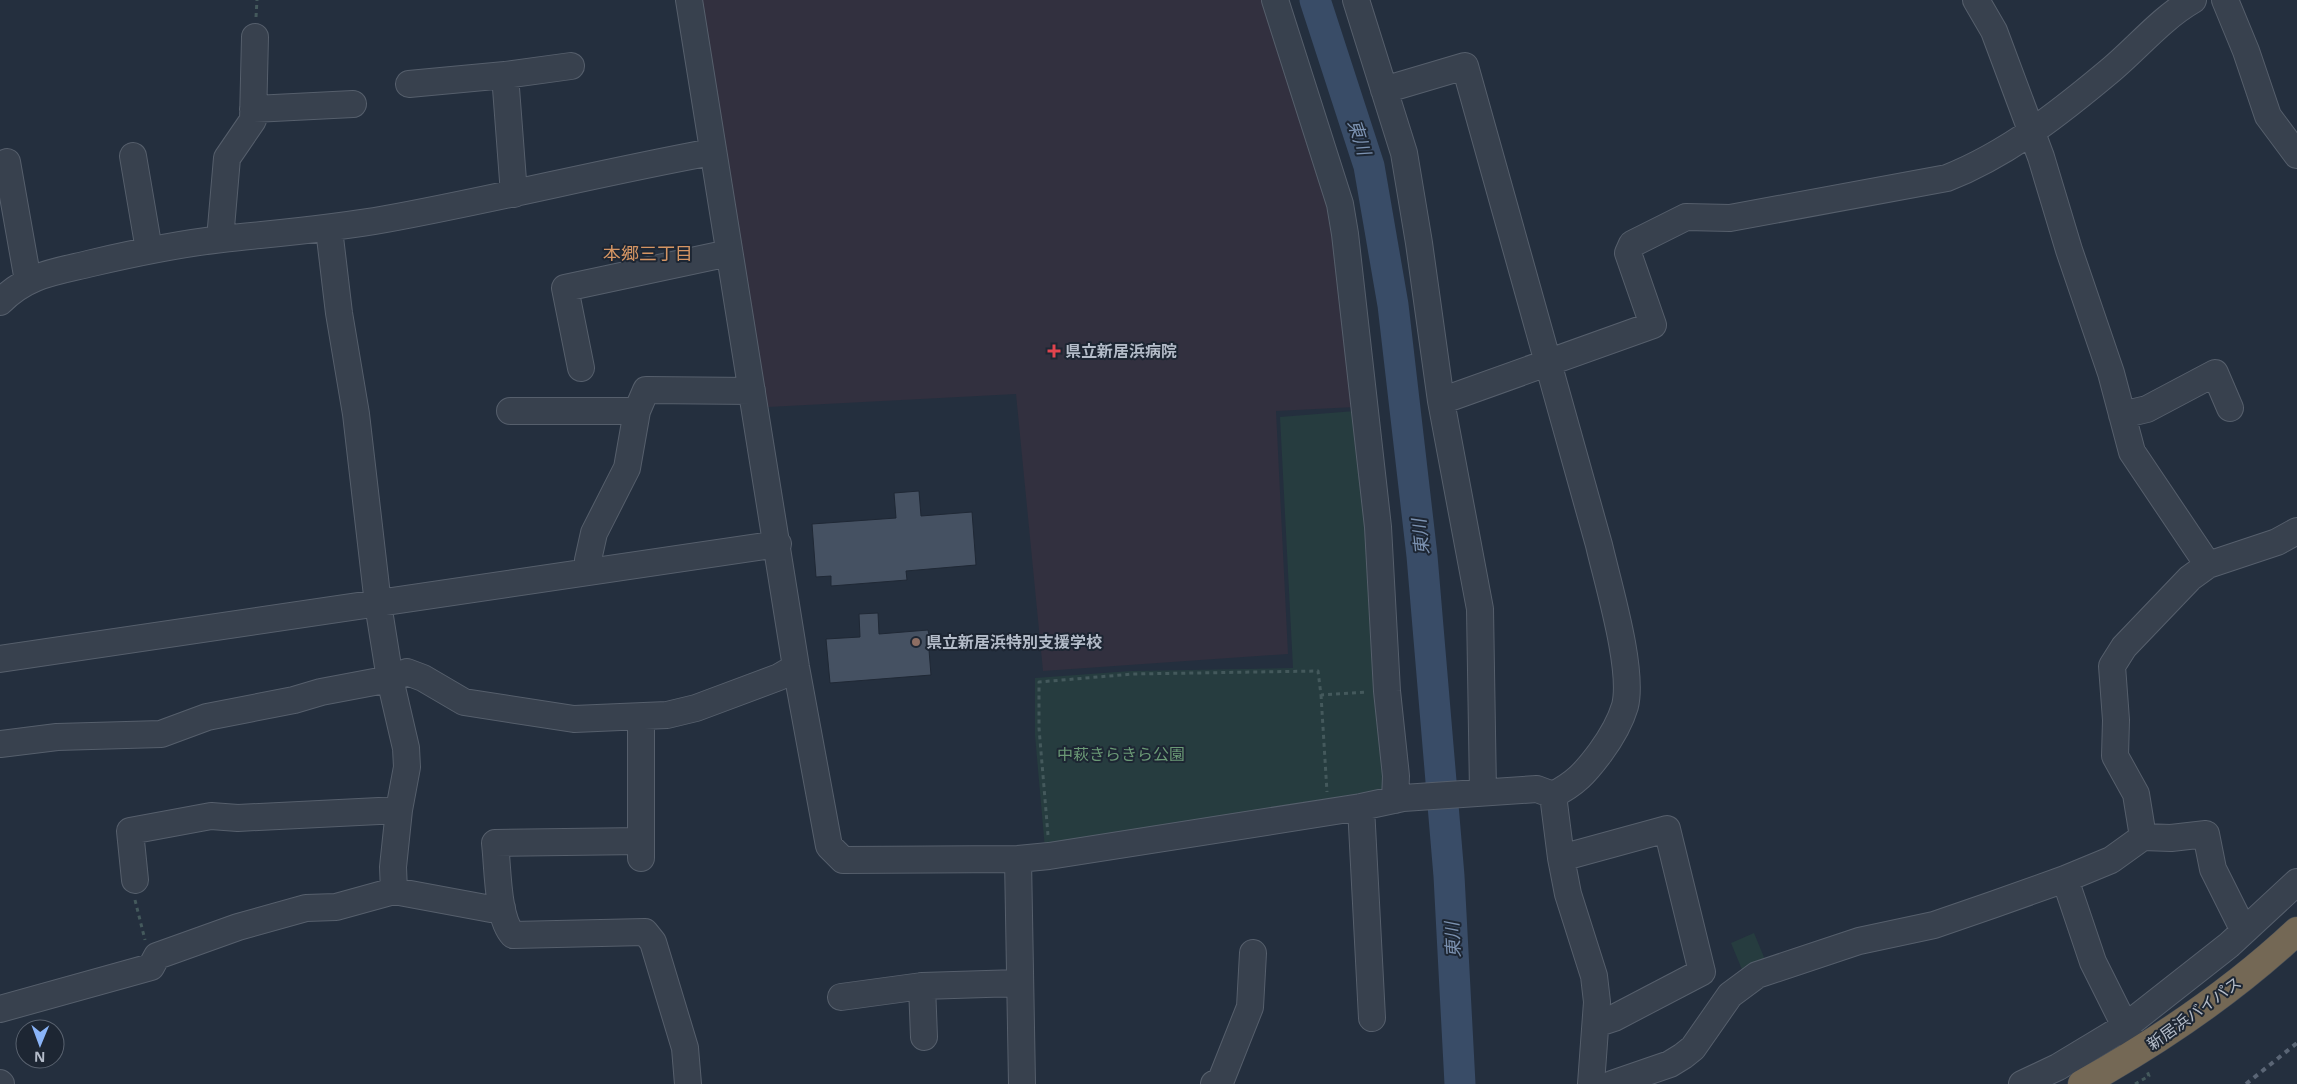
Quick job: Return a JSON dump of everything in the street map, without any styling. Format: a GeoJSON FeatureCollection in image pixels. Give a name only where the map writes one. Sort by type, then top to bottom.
{"type":"FeatureCollection","features":[{"type":"Feature","properties":{"kind":"highway","name":"新居浜バイパス"},"geometry":{"type":"LineString","coordinates":[[2082,1084],[2138,1053],[2260,966],[2297,931]]}},
{"type":"Feature","properties":{"kind":"street"},"geometry":{"type":"LineString","coordinates":[[689,0],[712,152],[778,544],[796,667],[829,846],[843,860],[1018,859],[1050,856],[1361,807],[1399,799],[1537,789],[1553,795]]}},
{"type":"Feature","properties":{"kind":"street"},"geometry":{"type":"LineString","coordinates":[[1275,0],[1340,204],[1345,234],[1378,527],[1387,691],[1399,799]]}},
{"type":"Feature","properties":{"kind":"street"},"geometry":{"type":"LineString","coordinates":[[1356,0],[1404,153],[1419,243],[1441,401],[1480,609],[1477,792]]}},
{"type":"Feature","properties":{"kind":"street"},"geometry":{"type":"LineString","coordinates":[[1976,0],[1994,31],[2030,132],[2111,373],[2132,452],[2208,565]]}},
{"type":"Feature","properties":{"kind":"street"},"geometry":{"type":"LineString","coordinates":[[1441,401],[1653,325],[1628,253],[1632,244],[1686,217],[1730,218],[1947,178],[1973,168],[2030,132],[2112,68],[2175,10],[2193,0]]}},
{"type":"Feature","properties":{"kind":"street"},"geometry":{"type":"LineString","coordinates":[[2225,0],[2246,50],[2268,116],[2297,155]]}},
{"type":"Feature","properties":{"kind":"street"},"geometry":{"type":"LineString","coordinates":[[220,239],[227,158],[253,120],[255,37]]}},
{"type":"Feature","properties":{"kind":"street"},"geometry":{"type":"LineString","coordinates":[[409,84],[506,75],[570,66]]}},
{"type":"Feature","properties":{"kind":"street"},"geometry":{"type":"LineString","coordinates":[[1384,90],[1465,66],[1618,622],[1625,678],[1625,704],[1619,724],[1582,776],[1553,795]]}},
{"type":"Feature","properties":{"kind":"street"},"geometry":{"type":"LineString","coordinates":[[506,75],[514,194]]}},
{"type":"Feature","properties":{"kind":"street"},"geometry":{"type":"LineString","coordinates":[[254,109],[352,104]]}},
{"type":"Feature","properties":{"kind":"street"},"geometry":{"type":"LineString","coordinates":[[0,302],[14,288],[28,281],[149,250],[220,239],[329,229],[514,194],[605,172],[712,152]]}},
{"type":"Feature","properties":{"kind":"street"},"geometry":{"type":"LineString","coordinates":[[133,156],[149,250]]}},
{"type":"Feature","properties":{"kind":"street"},"geometry":{"type":"LineString","coordinates":[[7,162],[28,281]]}},
{"type":"Feature","properties":{"kind":"street"},"geometry":{"type":"LineString","coordinates":[[329,229],[339,313],[356,414],[378,604],[390,679],[406,748],[407,767],[399,810],[393,867],[394,892]]}},
{"type":"Feature","properties":{"kind":"street"},"geometry":{"type":"LineString","coordinates":[[581,368],[566,288],[729,253]]}},
{"type":"Feature","properties":{"kind":"street"},"geometry":{"type":"LineString","coordinates":[[2122,415],[2147,409],[2214,373],[2230,408]]}},
{"type":"Feature","properties":{"kind":"street"},"geometry":{"type":"LineString","coordinates":[[588,572],[588,560],[594,533],[628,468],[637,411],[646,390],[752,391]]}},
{"type":"Feature","properties":{"kind":"street"},"geometry":{"type":"LineString","coordinates":[[510,411],[637,411]]}},
{"type":"Feature","properties":{"kind":"street"},"geometry":{"type":"LineString","coordinates":[[2143,837],[2136,794],[2115,756],[2116,720],[2112,666],[2124,647],[2190,578],[2208,565],[2276,542],[2297,531]]}},
{"type":"Feature","properties":{"kind":"street"},"geometry":{"type":"LineString","coordinates":[[0,659],[778,544]]}},
{"type":"Feature","properties":{"kind":"street"},"geometry":{"type":"LineString","coordinates":[[0,744],[57,738],[161,734],[207,718],[294,700],[321,692],[390,679],[407,672],[423,678],[464,702],[523,713],[574,720],[667,715],[696,708],[779,677],[796,667]]}},
{"type":"Feature","properties":{"kind":"street"},"geometry":{"type":"LineString","coordinates":[[641,716],[641,850],[495,843],[502,908],[507,928],[514,935],[645,932],[653,942],[686,1048],[688,1084]]}},
{"type":"Feature","properties":{"kind":"street"},"geometry":{"type":"LineString","coordinates":[[1553,795],[1561,858],[1570,902],[1594,976],[1597,1002],[1591,1084]]}},
{"type":"Feature","properties":{"kind":"street"},"geometry":{"type":"LineString","coordinates":[[1361,807],[1372,1018]]}},
{"type":"Feature","properties":{"kind":"street"},"geometry":{"type":"LineString","coordinates":[[135,880],[130,831],[211,816],[238,818],[399,810]]}},
{"type":"Feature","properties":{"kind":"street"},"geometry":{"type":"LineString","coordinates":[[1561,858],[1667,829],[1702,972],[1614,1018],[1596,1024]]}},
{"type":"Feature","properties":{"kind":"street"},"geometry":{"type":"LineString","coordinates":[[1612,1084],[1670,1064],[1683,1056],[1693,1048],[1730,995],[1757,975],[1859,942],[1934,925],[2065,880],[2111,860],[2143,837],[2171,838],[2206,834],[2213,869],[2244,931]]}},
{"type":"Feature","properties":{"kind":"street"},"geometry":{"type":"LineString","coordinates":[[1018,859],[1022,1084]]}},
{"type":"Feature","properties":{"kind":"street"},"geometry":{"type":"LineString","coordinates":[[2065,880],[2093,962],[2138,1053]]}},
{"type":"Feature","properties":{"kind":"street"},"geometry":{"type":"LineString","coordinates":[[2022,1084],[2058,1067],[2126,1026],[2244,931],[2297,882]]}},
{"type":"Feature","properties":{"kind":"street"},"geometry":{"type":"LineString","coordinates":[[0,1009],[151,968],[157,956],[238,927],[306,908],[336,907],[394,892],[491,909],[502,908]]}},
{"type":"Feature","properties":{"kind":"street"},"geometry":{"type":"LineString","coordinates":[[1214,1084],[1222,1080],[1250,1007],[1253,953]]}},
{"type":"Feature","properties":{"kind":"street"},"geometry":{"type":"LineString","coordinates":[[841,998],[922,986],[1019,983]]}},
{"type":"Feature","properties":{"kind":"street"},"geometry":{"type":"LineString","coordinates":[[922,986],[924,1037]]}},
{"type":"Feature","properties":{"kind":"path"},"geometry":{"type":"LineString","coordinates":[[1050,856],[1039,728],[1039,682],[1133,674],[1318,671],[1327,791],[1321,798]]}},
{"type":"Feature","properties":{"kind":"path"},"geometry":{"type":"LineString","coordinates":[[1320,695],[1387,691]]}},
{"type":"Feature","properties":{"kind":"path"},"geometry":{"type":"LineString","coordinates":[[135,880],[132,890],[149,955],[155,960]]}},
{"type":"Feature","properties":{"kind":"shaded area","name":"県立新居浜病院"},"geometry":{"type":"Polygon","coordinates":[[[698,0],[1266,0],[1324,177],[1355,407],[1276,411],[1288,654],[1043,671],[1016,394],[768,407],[698,0]]]}},
{"type":"Feature","properties":{"kind":"green space","name":"中萩きらきら公園"},"geometry":{"type":"Polygon","coordinates":[[[1355,411],[1389,791],[1045,849],[1035,735],[1035,678],[1131,671],[1293,668],[1280,417],[1355,411]]]}},
{"type":"Feature","properties":{"kind":"green space"},"geometry":{"type":"Polygon","coordinates":[[[1754,933],[1766,962],[1743,972],[1731,943],[1754,933]]]}},
{"type":"Feature","properties":{"kind":"building"},"geometry":{"type":"Polygon","coordinates":[[[919,491],[921,516],[972,512],[976,565],[906,571],[907,580],[831,586],[831,576],[816,577],[812,524],[896,518],[894,493],[919,491]]]}},
{"type":"Feature","properties":{"kind":"building"},"geometry":{"type":"Polygon","coordinates":[[[878,613],[879,634],[928,630],[929,635],[934,635],[935,650],[929,650],[931,675],[830,683],[826,639],[860,637],[859,614],[878,613]]]}},
{"type":"Feature","properties":{"kind":"waterway","name":"東川"},"geometry":{"type":"LineString","coordinates":[[1315,0],[1369,166],[1393,305],[1422,556],[1449,876],[1460,1084]]}},
{"type":"Feature","properties":{"kind":"railway"},"geometry":{"type":"LineString","coordinates":[[2246,1084],[2297,1043]]}},
{"type":"Feature","properties":{"kind":"place","name":"県立新居浜病院"},"geometry":{"type":"Point","coordinates":[1054,351]}},
{"type":"Feature","properties":{"kind":"place","name":"県立新居浜特別支援学校"},"geometry":{"type":"Point","coordinates":[916,642]}},
{"type":"Feature","properties":{"kind":"district","name":"本郷三丁目"},"geometry":{"type":"Point","coordinates":[648,253]}}]}
